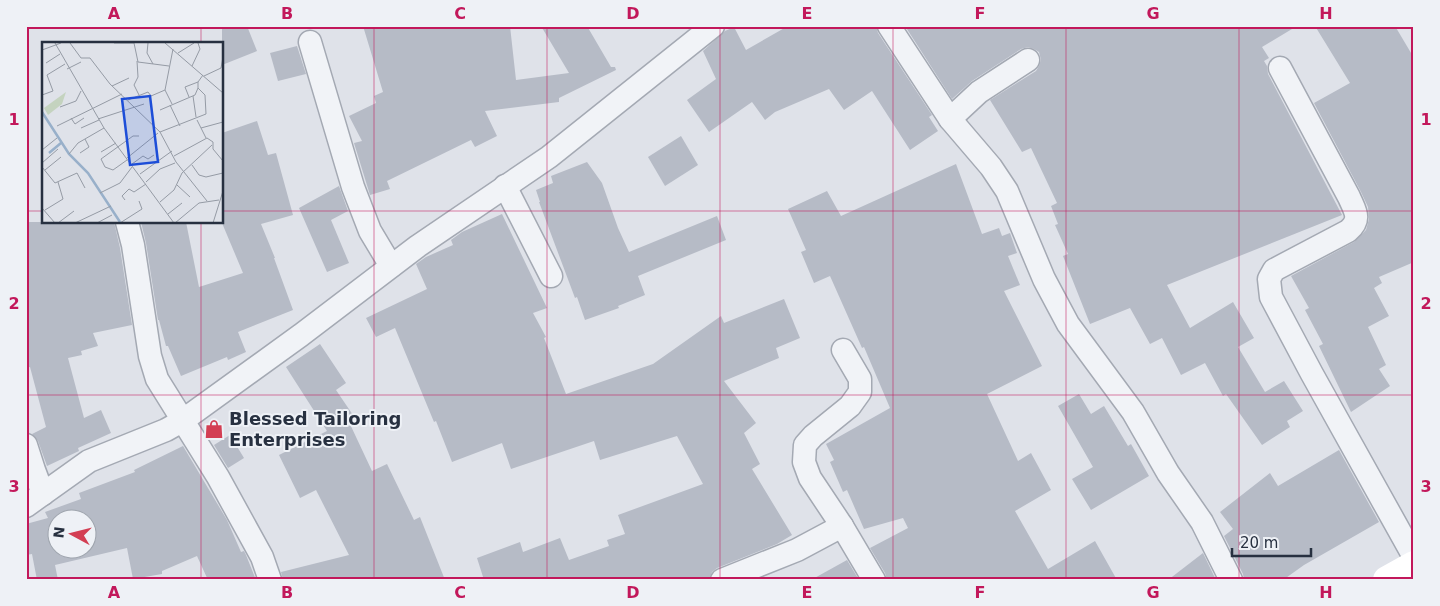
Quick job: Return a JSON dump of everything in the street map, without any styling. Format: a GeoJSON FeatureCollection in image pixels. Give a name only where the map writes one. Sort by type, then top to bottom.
{"type":"FeatureCollection","features":[{"type":"Feature","properties":{"kind":"main road"},"geometry":{"type":"LineString","coordinates":[[1387,580],[1414,565]]}},
{"type":"Feature","properties":{"kind":"street"},"geometry":{"type":"LineString","coordinates":[[35,500],[89,461],[166,430],[182,421],[301,335],[391,266],[549,156],[713,26]]}},
{"type":"Feature","properties":{"kind":"street"},"geometry":{"type":"LineString","coordinates":[[889,26],[950,119],[991,166],[1007,191],[1044,279],[1068,324],[1133,412],[1168,473],[1202,522],[1231,580]]}},
{"type":"Feature","properties":{"kind":"street"},"geometry":{"type":"LineString","coordinates":[[310,42],[353,187],[370,232],[391,266]]}},
{"type":"Feature","properties":{"kind":"street"},"geometry":{"type":"LineString","coordinates":[[950,119],[979,92],[1028,60]]}},
{"type":"Feature","properties":{"kind":"street"},"geometry":{"type":"LineString","coordinates":[[1280,68],[1357,215],[1354,226],[1348,231],[1274,270],[1270,274],[1271,296],[1312,374],[1414,556]]}},
{"type":"Feature","properties":{"kind":"street"},"geometry":{"type":"LineString","coordinates":[[504,186],[551,276]]}},
{"type":"Feature","properties":{"kind":"street"},"geometry":{"type":"LineString","coordinates":[[128,224],[150,356],[157,380],[218,477],[262,557],[270,580]]}},
{"type":"Feature","properties":{"kind":"street"},"geometry":{"type":"LineString","coordinates":[[842,350],[860,380],[860,392],[850,406],[813,436],[805,445],[804,462],[810,478],[842,526],[874,580]]}},
{"type":"Feature","properties":{"kind":"street"},"geometry":{"type":"LineString","coordinates":[[26,445],[34,470],[35,500]]}},
{"type":"Feature","properties":{"kind":"street"},"geometry":{"type":"LineString","coordinates":[[722,580],[797,550],[842,526]]}},
{"type":"Feature","properties":{"kind":"building"},"geometry":{"type":"Polygon","coordinates":[[[222,26],[247,26],[257,51],[224,64],[224,42],[222,42],[222,26]]]}},
{"type":"Feature","properties":{"kind":"building"},"geometry":{"type":"Polygon","coordinates":[[[363,26],[510,26],[516,80],[569,73],[541,26],[587,26],[611,67],[615,67],[616,70],[559,98],[559,102],[485,111],[497,136],[475,147],[471,140],[387,181],[390,189],[370,195],[354,143],[362,141],[349,116],[376,103],[374,96],[383,92],[363,26]]]}},
{"type":"Feature","properties":{"kind":"building"},"geometry":{"type":"Polygon","coordinates":[[[788,26],[876,26],[878,33],[932,115],[929,117],[938,131],[910,150],[872,91],[844,110],[829,89],[775,112],[765,120],[752,102],[709,132],[687,100],[716,79],[703,51],[725,31],[734,27],[746,50],[788,26]]]}},
{"type":"Feature","properties":{"kind":"building"},"geometry":{"type":"Polygon","coordinates":[[[905,26],[1297,26],[1262,47],[1269,58],[1264,61],[1268,74],[1342,215],[1167,285],[1190,328],[1233,302],[1254,338],[1238,347],[1265,392],[1284,381],[1303,411],[1287,421],[1290,427],[1262,445],[1226,394],[1223,396],[1205,363],[1181,375],[1162,338],[1150,344],[1130,308],[1090,324],[1063,256],[1068,254],[1055,225],[1058,224],[1051,206],[1057,203],[1031,148],[1022,152],[990,100],[1036,71],[1041,60],[1039,52],[1028,47],[1021,49],[972,81],[952,99],[905,26]]]}},
{"type":"Feature","properties":{"kind":"building"},"geometry":{"type":"Polygon","coordinates":[[[1315,26],[1395,26],[1414,58],[1414,262],[1379,277],[1382,283],[1374,288],[1389,316],[1368,327],[1386,365],[1379,369],[1390,386],[1351,412],[1319,346],[1323,344],[1305,310],[1309,308],[1291,276],[1354,242],[1366,230],[1369,219],[1368,207],[1361,192],[1314,103],[1350,83],[1315,26]]]}},
{"type":"Feature","properties":{"kind":"building"},"geometry":{"type":"Polygon","coordinates":[[[297,46],[306,74],[278,81],[270,53],[297,46]]]}},
{"type":"Feature","properties":{"kind":"building"},"geometry":{"type":"Polygon","coordinates":[[[257,121],[268,155],[276,153],[293,215],[261,224],[293,310],[238,332],[246,352],[228,360],[227,357],[181,376],[168,346],[166,346],[158,320],[141,224],[186,224],[199,287],[243,273],[222,224],[224,224],[224,132],[257,121]]]}},
{"type":"Feature","properties":{"kind":"building"},"geometry":{"type":"Polygon","coordinates":[[[681,136],[698,165],[665,186],[648,157],[681,136]]]}},
{"type":"Feature","properties":{"kind":"building"},"geometry":{"type":"Polygon","coordinates":[[[587,162],[602,183],[629,252],[717,216],[726,240],[638,276],[645,295],[618,306],[619,308],[585,320],[577,297],[575,298],[536,190],[553,183],[551,176],[587,162]]]}},
{"type":"Feature","properties":{"kind":"building"},"geometry":{"type":"Polygon","coordinates":[[[956,164],[982,234],[999,228],[1002,236],[1010,233],[1017,253],[1008,256],[1020,285],[1004,291],[1042,366],[987,394],[1018,461],[1031,453],[1051,490],[1015,511],[1048,569],[1095,541],[1117,580],[887,580],[885,573],[870,548],[908,528],[903,518],[864,529],[847,490],[843,492],[830,462],[834,460],[826,444],[890,408],[864,347],[862,348],[830,276],[814,283],[801,252],[806,250],[788,209],[827,191],[841,216],[956,164]]]}},
{"type":"Feature","properties":{"kind":"building"},"geometry":{"type":"Polygon","coordinates":[[[339,186],[348,211],[331,220],[349,263],[327,272],[299,208],[339,186]]]}},
{"type":"Feature","properties":{"kind":"building"},"geometry":{"type":"Polygon","coordinates":[[[502,214],[547,308],[533,313],[546,337],[544,338],[566,394],[653,364],[721,316],[724,323],[784,299],[800,338],[776,348],[779,358],[724,381],[756,423],[744,433],[760,464],[752,469],[792,535],[777,544],[717,568],[710,577],[700,580],[484,580],[477,558],[520,542],[523,552],[560,538],[569,560],[609,546],[607,540],[625,534],[618,515],[703,484],[677,436],[600,460],[594,441],[511,469],[502,443],[452,462],[395,328],[376,337],[366,318],[427,289],[416,264],[426,257],[453,245],[451,240],[462,232],[502,214]]]}},
{"type":"Feature","properties":{"kind":"building"},"geometry":{"type":"Polygon","coordinates":[[[26,222],[42,222],[42,224],[114,224],[132,325],[93,333],[98,346],[81,351],[82,355],[68,358],[84,418],[101,410],[111,433],[78,448],[79,451],[47,466],[38,441],[32,434],[46,427],[30,367],[26,368],[26,222]]]}},
{"type":"Feature","properties":{"kind":"building"},"geometry":{"type":"Polygon","coordinates":[[[320,344],[346,383],[336,390],[355,418],[349,422],[372,471],[387,464],[414,520],[420,517],[445,580],[283,580],[281,572],[349,555],[316,490],[300,498],[279,455],[327,431],[286,367],[320,344]]]}},
{"type":"Feature","properties":{"kind":"building"},"geometry":{"type":"Polygon","coordinates":[[[1079,394],[1091,414],[1104,406],[1128,446],[1131,444],[1149,476],[1091,510],[1072,479],[1093,467],[1058,406],[1079,394]]]}},
{"type":"Feature","properties":{"kind":"building"},"geometry":{"type":"Polygon","coordinates":[[[230,435],[244,458],[228,468],[214,445],[230,435]]]}},
{"type":"Feature","properties":{"kind":"building"},"geometry":{"type":"Polygon","coordinates":[[[183,446],[227,520],[241,552],[244,551],[256,580],[208,580],[197,556],[162,571],[162,574],[133,579],[127,548],[98,555],[98,508],[56,508],[81,499],[79,493],[135,472],[134,470],[183,446]]]}},
{"type":"Feature","properties":{"kind":"building"},"geometry":{"type":"Polygon","coordinates":[[[1339,450],[1379,522],[1304,565],[1283,580],[1244,580],[1243,574],[1224,536],[1233,529],[1220,512],[1270,473],[1278,486],[1339,450]]]}},
{"type":"Feature","properties":{"kind":"building"},"geometry":{"type":"Polygon","coordinates":[[[48,518],[48,558],[85,558],[55,565],[58,580],[37,580],[32,554],[26,555],[26,524],[48,518]]]}},
{"type":"Feature","properties":{"kind":"building"},"geometry":{"type":"Polygon","coordinates":[[[1203,553],[1216,580],[1168,580],[1203,553]]]}},
{"type":"Feature","properties":{"kind":"building"},"geometry":{"type":"Polygon","coordinates":[[[847,560],[859,580],[811,580],[847,560]]]}},
{"type":"Feature","properties":{"kind":"place","name":"Blessed Tailoring Enterprises"},"geometry":{"type":"Point","coordinates":[214,429]}}]}
